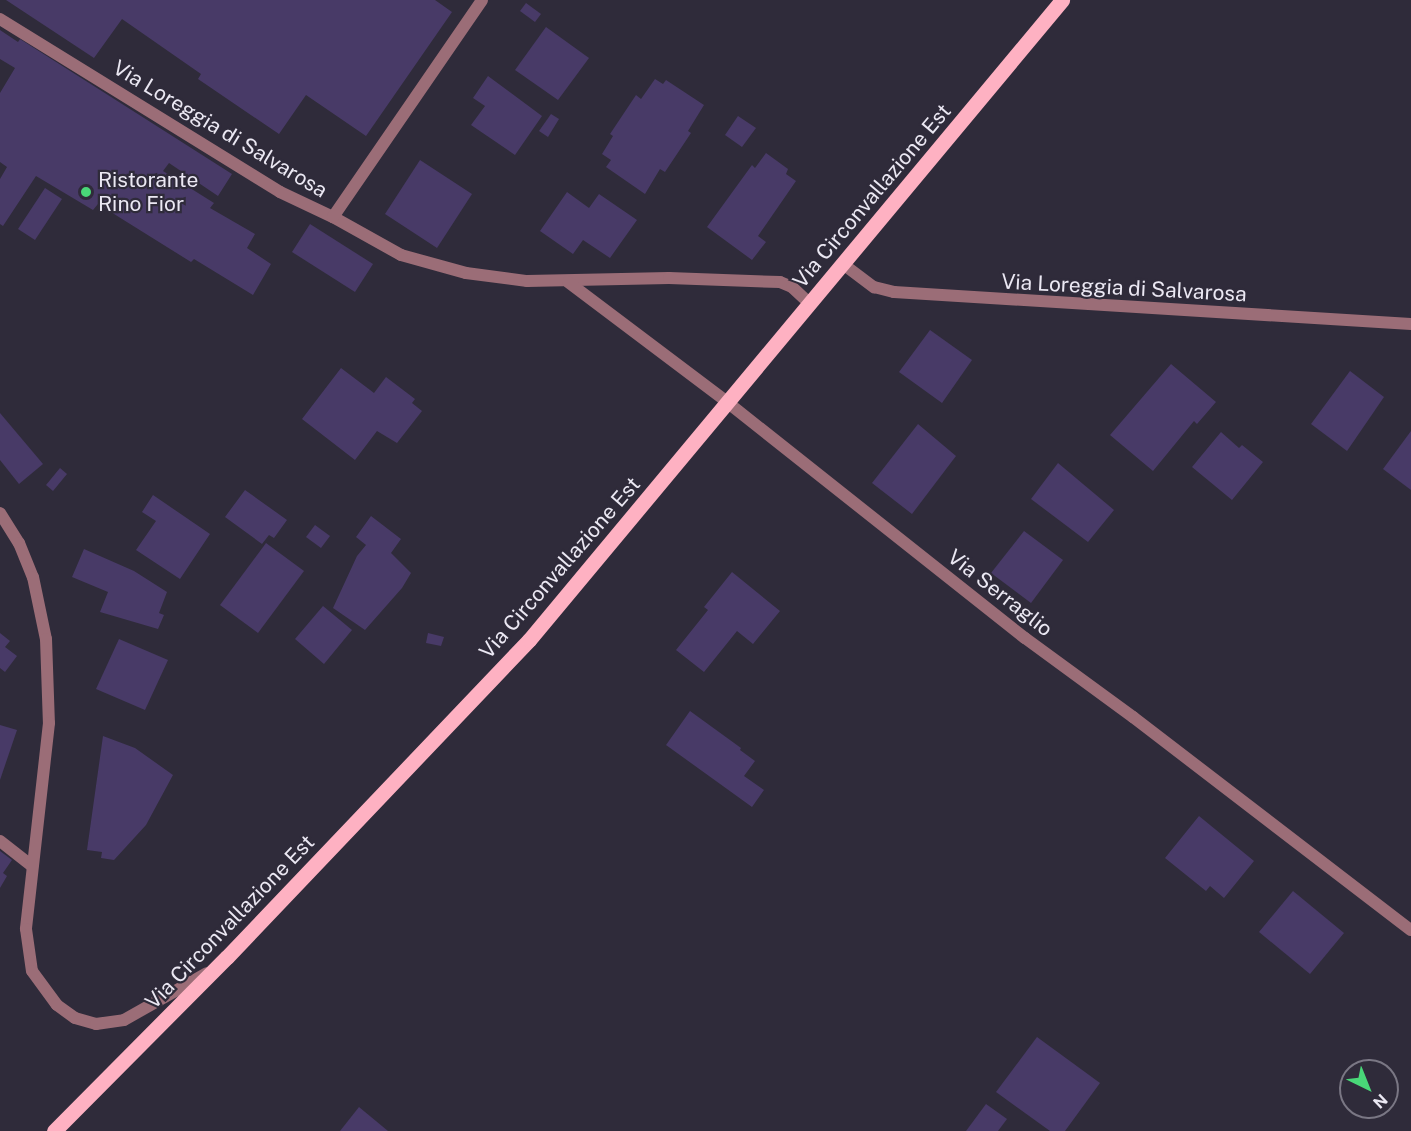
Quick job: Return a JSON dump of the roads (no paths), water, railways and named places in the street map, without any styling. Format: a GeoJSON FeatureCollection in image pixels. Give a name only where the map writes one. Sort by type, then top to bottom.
{"type":"FeatureCollection","features":[{"type":"Feature","properties":{"kind":"main road","name":"Via Circonvallazione Est"},"geometry":{"type":"LineString","coordinates":[[54,1131],[216,968],[528,640],[1062,0]]}},
{"type":"Feature","properties":{"kind":"street"},"geometry":{"type":"LineString","coordinates":[[333,217],[482,0]]}},
{"type":"Feature","properties":{"kind":"street","name":"Via Loreggia di Salvarosa"},"geometry":{"type":"LineString","coordinates":[[0,19],[280,192],[333,217],[381,245],[426,263],[476,275],[527,281],[568,282],[669,278],[780,282],[792,287],[810,304]]}},
{"type":"Feature","properties":{"kind":"street","name":"Via Loreggia di Salvarosa"},"geometry":{"type":"LineString","coordinates":[[843,264],[869,285],[894,292],[1411,324]]}},
{"type":"Feature","properties":{"kind":"street","name":"Via Serraglio"},"geometry":{"type":"LineString","coordinates":[[568,282],[727,402],[1025,638],[1133,717],[1411,930]]}},
{"type":"Feature","properties":{"kind":"street"},"geometry":{"type":"LineString","coordinates":[[0,513],[19,543],[33,577],[46,639],[49,723],[26,929],[29,963],[38,982],[64,1011],[96,1024],[124,1020],[216,968]]}},
{"type":"Feature","properties":{"kind":"street"},"geometry":{"type":"LineString","coordinates":[[0,841],[32,866]]}},
{"type":"Feature","properties":{"kind":"place","name":"Ristorante Rino Fior"},"geometry":{"type":"Point","coordinates":[86,192]}}]}
